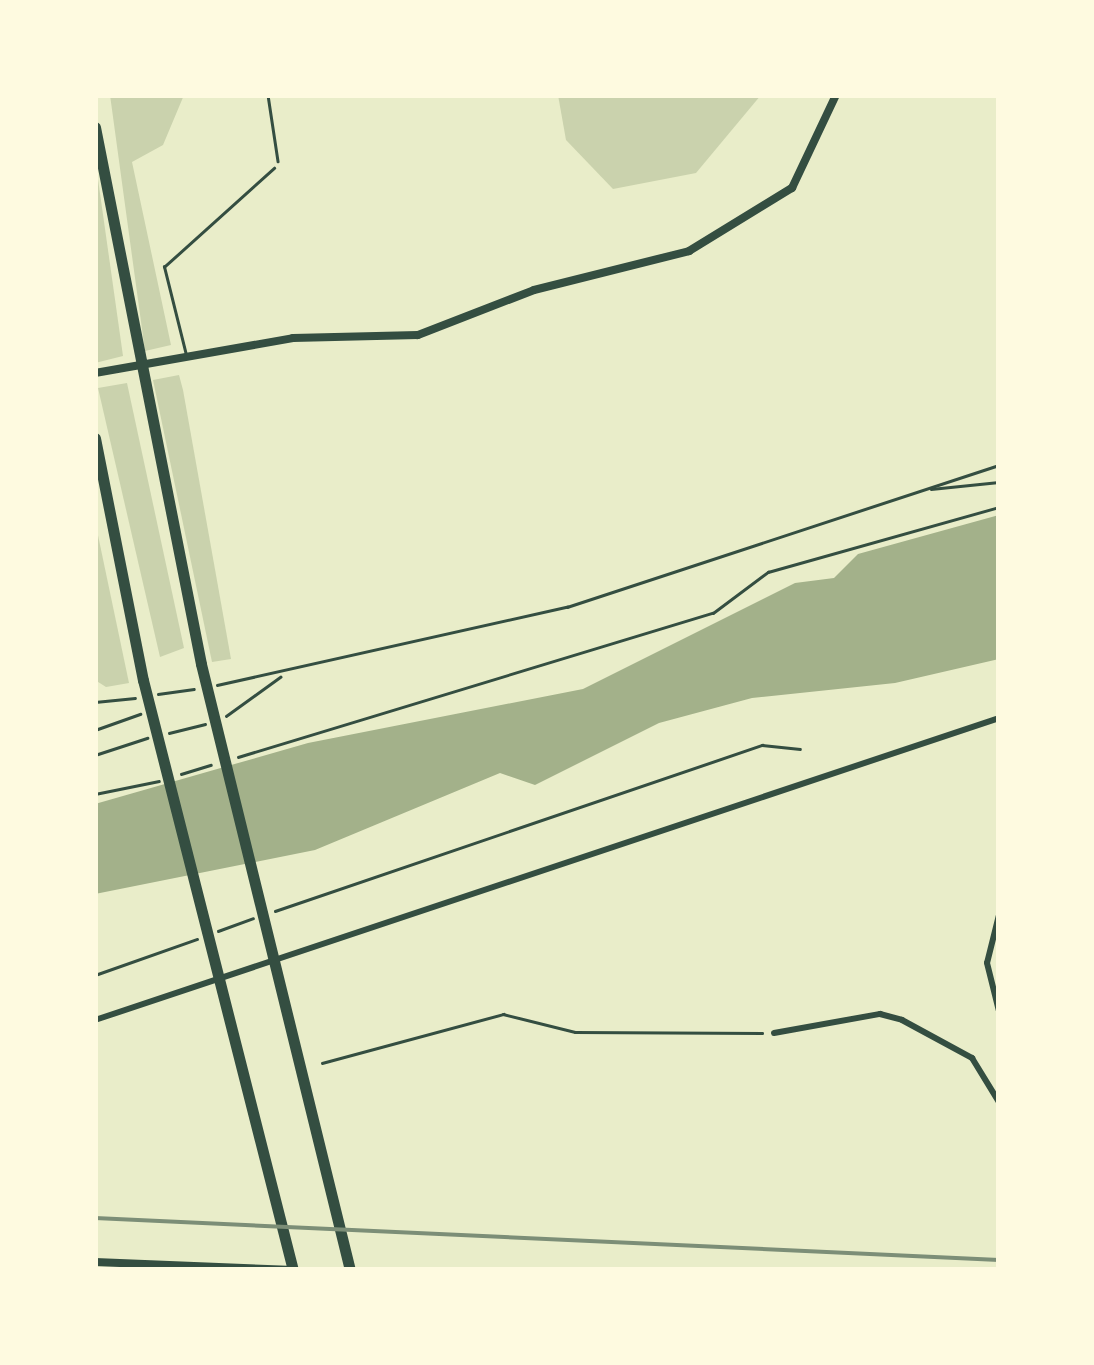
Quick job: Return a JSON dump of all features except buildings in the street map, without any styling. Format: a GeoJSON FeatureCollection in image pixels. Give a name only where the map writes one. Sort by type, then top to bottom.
{"type":"FeatureCollection","features":[{"type":"Feature","properties":{"kind":"highway"},"geometry":{"type":"LineString","coordinates":[[95,127],[134,346],[200,664],[350,1270]]}},
{"type":"Feature","properties":{"kind":"highway"},"geometry":{"type":"LineString","coordinates":[[95,438],[143,680],[294,1270]]}},
{"type":"Feature","properties":{"kind":"street"},"geometry":{"type":"LineString","coordinates":[[95,373],[293,338],[418,335],[534,290],[689,251],[792,188],[836,95]]}},
{"type":"Feature","properties":{"kind":"street"},"geometry":{"type":"LineString","coordinates":[[95,1020],[999,718]]}},
{"type":"Feature","properties":{"kind":"street"},"geometry":{"type":"LineString","coordinates":[[999,915],[987,963],[999,1011]]}},
{"type":"Feature","properties":{"kind":"street"},"geometry":{"type":"LineString","coordinates":[[774,1033],[868,1016],[902,1020],[972,1058],[999,1102]]}},
{"type":"Feature","properties":{"kind":"street"},"geometry":{"type":"LineString","coordinates":[[95,1262],[294,1270]]}},
{"type":"Feature","properties":{"kind":"lane"},"geometry":{"type":"LineString","coordinates":[[186,355],[164,267],[274,168]]}},
{"type":"Feature","properties":{"kind":"path"},"geometry":{"type":"LineString","coordinates":[[268,95],[274,168]]}},
{"type":"Feature","properties":{"kind":"path"},"geometry":{"type":"LineString","coordinates":[[95,702],[281,676],[584,602],[999,465]]}},
{"type":"Feature","properties":{"kind":"path"},"geometry":{"type":"LineString","coordinates":[[924,490],[999,482]]}},
{"type":"Feature","properties":{"kind":"path"},"geometry":{"type":"LineString","coordinates":[[95,794],[713,613],[768,572],[999,506]]}},
{"type":"Feature","properties":{"kind":"path"},"geometry":{"type":"LineString","coordinates":[[95,754],[217,722],[281,676]]}},
{"type":"Feature","properties":{"kind":"path"},"geometry":{"type":"LineString","coordinates":[[95,730],[140,714]]}},
{"type":"Feature","properties":{"kind":"path"},"geometry":{"type":"LineString","coordinates":[[95,975],[762,745],[800,749]]}},
{"type":"Feature","properties":{"kind":"path"},"geometry":{"type":"LineString","coordinates":[[322,1063],[503,1014],[575,1032],[774,1033]]}},
{"type":"Feature","properties":{"kind":"shaded area"},"geometry":{"type":"Polygon","coordinates":[[[110,95],[184,95],[163,145],[132,162],[171,345],[145,351],[110,95]]]}},
{"type":"Feature","properties":{"kind":"shaded area"},"geometry":{"type":"Polygon","coordinates":[[[558,95],[761,95],[696,173],[613,189],[566,140],[558,95]]]}},
{"type":"Feature","properties":{"kind":"shaded area"},"geometry":{"type":"Polygon","coordinates":[[[95,158],[123,356],[95,363],[95,158]]]}},
{"type":"Feature","properties":{"kind":"shaded area"},"geometry":{"type":"Polygon","coordinates":[[[179,375],[231,659],[212,662],[153,380],[179,375]]]}},
{"type":"Feature","properties":{"kind":"shaded area"},"geometry":{"type":"Polygon","coordinates":[[[127,383],[184,648],[160,657],[98,388],[127,383]]]}},
{"type":"Feature","properties":{"kind":"shaded area"},"geometry":{"type":"Polygon","coordinates":[[[999,515],[999,659],[895,683],[752,698],[659,723],[535,785],[500,773],[315,850],[95,894],[95,804],[308,743],[583,689],[795,583],[834,578],[858,554],[999,515]]]}},
{"type":"Feature","properties":{"kind":"shaded area"},"geometry":{"type":"Polygon","coordinates":[[[95,521],[129,683],[106,687],[95,680],[95,521]]]}},
{"type":"Feature","properties":{"kind":"railway"},"geometry":{"type":"LineString","coordinates":[[95,1218],[999,1260]]}}]}
